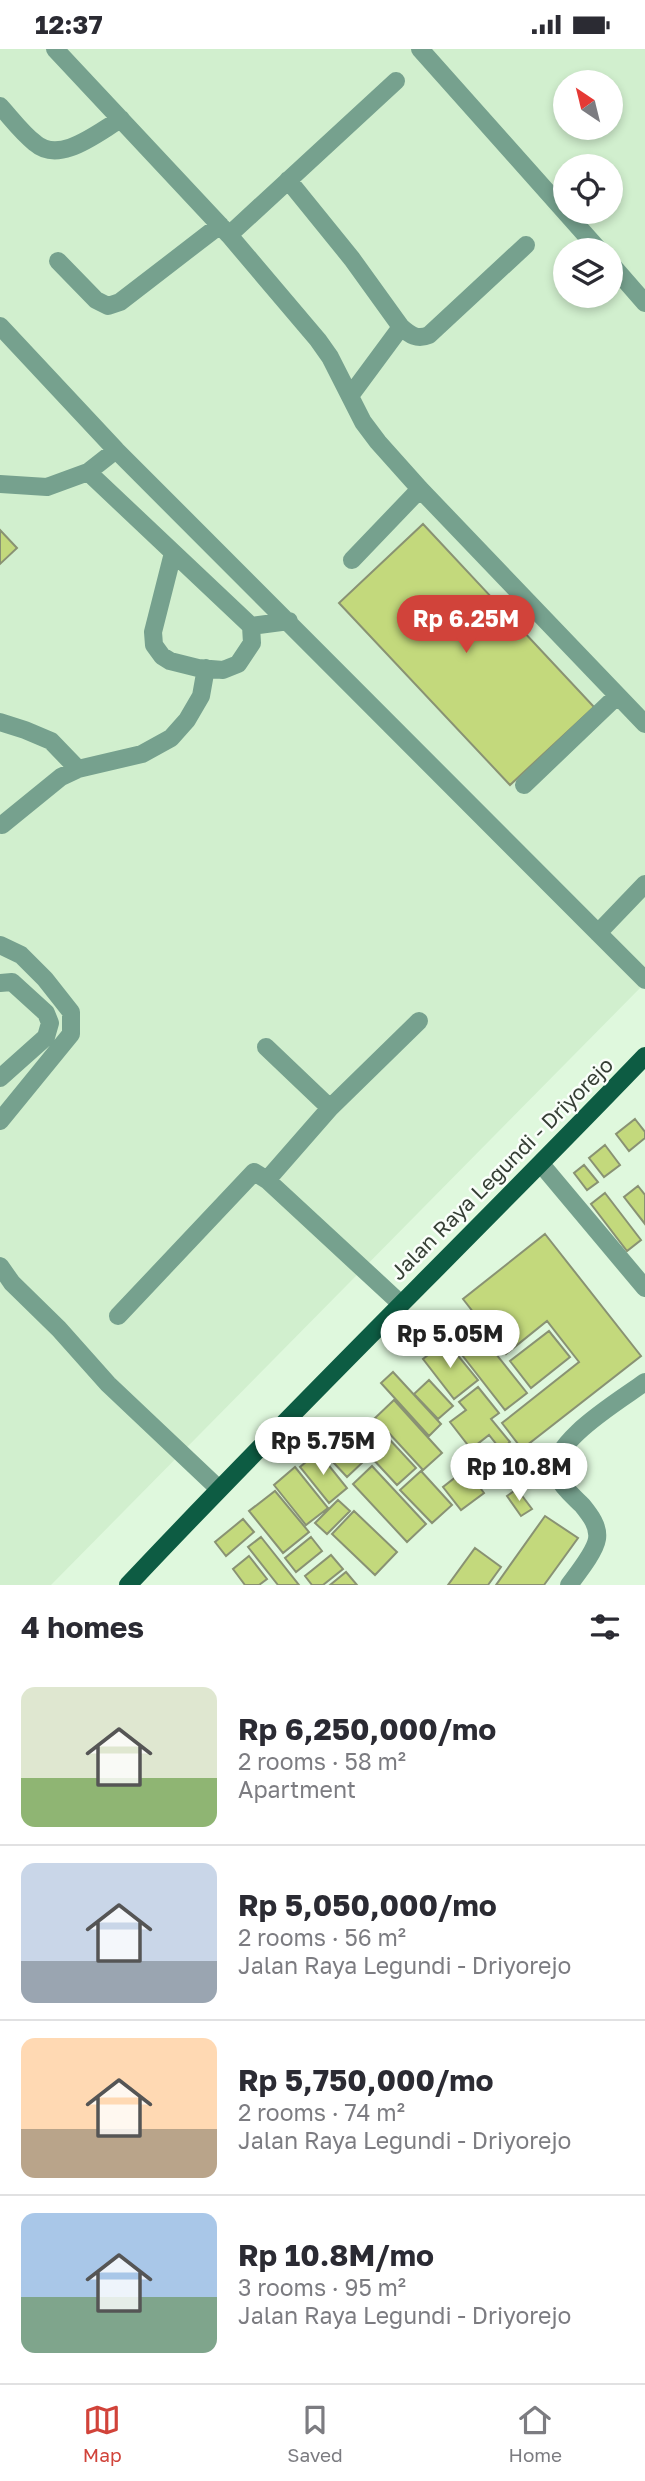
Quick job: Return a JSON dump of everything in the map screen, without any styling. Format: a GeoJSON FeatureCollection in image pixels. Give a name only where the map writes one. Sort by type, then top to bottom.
{"type":"FeatureCollection","features":[{"type":"Feature","properties":{"kind":"main road","name":"Jalan Raya Legundi - Driyorejo"},"geometry":{"type":"LineString","coordinates":[[128,1585],[645,1056]]}},
{"type":"Feature","properties":{"kind":"street"},"geometry":{"type":"LineString","coordinates":[[55,49],[225,230],[318,340],[330,357],[363,422],[421,489],[645,724]]}},
{"type":"Feature","properties":{"kind":"street"},"geometry":{"type":"LineString","coordinates":[[420,49],[587,238]]}},
{"type":"Feature","properties":{"kind":"street"},"geometry":{"type":"LineString","coordinates":[[58,261],[96,300],[108,306],[120,302],[225,230],[288,180],[396,81]]}},
{"type":"Feature","properties":{"kind":"street"},"geometry":{"type":"LineString","coordinates":[[0,106],[37,145],[53,151],[67,149],[121,119]]}},
{"type":"Feature","properties":{"kind":"street"},"geometry":{"type":"LineString","coordinates":[[288,180],[401,327],[411,335],[422,338],[429,335],[526,245]]}},
{"type":"Feature","properties":{"kind":"street"},"geometry":{"type":"LineString","coordinates":[[623,278],[645,303]]}},
{"type":"Feature","properties":{"kind":"street"},"geometry":{"type":"LineString","coordinates":[[0,326],[116,450],[645,980]]}},
{"type":"Feature","properties":{"kind":"street"},"geometry":{"type":"LineString","coordinates":[[351,396],[401,327]]}},
{"type":"Feature","properties":{"kind":"street"},"geometry":{"type":"LineString","coordinates":[[0,484],[47,487],[88,472],[116,450]]}},
{"type":"Feature","properties":{"kind":"street"},"geometry":{"type":"LineString","coordinates":[[88,472],[251,626],[252,643],[238,664],[223,670],[170,661],[162,656],[154,645],[153,632],[173,553]]}},
{"type":"Feature","properties":{"kind":"street"},"geometry":{"type":"LineString","coordinates":[[352,560],[421,489]]}},
{"type":"Feature","properties":{"kind":"street"},"geometry":{"type":"LineString","coordinates":[[251,626],[289,621]]}},
{"type":"Feature","properties":{"kind":"street"},"geometry":{"type":"LineString","coordinates":[[2,825],[61,777],[78,769],[142,754],[171,738],[187,720],[201,696],[206,668]]}},
{"type":"Feature","properties":{"kind":"street"},"geometry":{"type":"LineString","coordinates":[[524,785],[617,696]]}},
{"type":"Feature","properties":{"kind":"street"},"geometry":{"type":"LineString","coordinates":[[0,722],[51,741],[78,769]]}},
{"type":"Feature","properties":{"kind":"street"},"geometry":{"type":"LineString","coordinates":[[598,933],[645,884]]}},
{"type":"Feature","properties":{"kind":"street"},"geometry":{"type":"LineString","coordinates":[[0,945],[21,955],[71,1012],[71,1034],[0,1121]]}},
{"type":"Feature","properties":{"kind":"street"},"geometry":{"type":"LineString","coordinates":[[0,983],[12,982],[46,1013],[50,1023],[46,1037],[0,1078]]}},
{"type":"Feature","properties":{"kind":"street"},"geometry":{"type":"LineString","coordinates":[[267,1180],[330,1108],[419,1021]]}},
{"type":"Feature","properties":{"kind":"street"},"geometry":{"type":"LineString","coordinates":[[266,1047],[330,1108]]}},
{"type":"Feature","properties":{"kind":"street"},"geometry":{"type":"LineString","coordinates":[[541,1164],[645,1287]]}},
{"type":"Feature","properties":{"kind":"street"},"geometry":{"type":"LineString","coordinates":[[118,1315],[251,1174],[258,1173],[401,1304]]}},
{"type":"Feature","properties":{"kind":"street"},"geometry":{"type":"LineString","coordinates":[[0,1266],[12,1283],[59,1329],[108,1384],[219,1489]]}},
{"type":"Feature","properties":{"kind":"street"},"geometry":{"type":"LineString","coordinates":[[569,1585],[598,1537],[592,1518],[557,1475],[555,1462],[562,1448],[589,1423],[645,1382]]}},
{"type":"Feature","properties":{"kind":"shaded area"},"geometry":{"type":"Polygon","coordinates":[[[0,49],[645,49],[645,983],[51,1585],[0,1585],[0,49]]]}},
{"type":"Feature","properties":{"kind":"building"},"geometry":{"type":"Polygon","coordinates":[[[423,524],[594,707],[510,785],[339,603],[423,524]]]}},
{"type":"Feature","properties":{"kind":"building"},"geometry":{"type":"Polygon","coordinates":[[[0,530],[17,548],[0,564],[0,530]]]}},
{"type":"Feature","properties":{"kind":"building"},"geometry":{"type":"Polygon","coordinates":[[[635,1119],[645,1132],[645,1138],[629,1151],[616,1134],[635,1119]]]}},
{"type":"Feature","properties":{"kind":"building"},"geometry":{"type":"Polygon","coordinates":[[[605,1145],[620,1165],[604,1177],[589,1158],[605,1145]]]}},
{"type":"Feature","properties":{"kind":"building"},"geometry":{"type":"Polygon","coordinates":[[[584,1165],[598,1182],[587,1190],[574,1173],[584,1165]]]}},
{"type":"Feature","properties":{"kind":"building"},"geometry":{"type":"Polygon","coordinates":[[[638,1186],[645,1195],[645,1224],[624,1197],[638,1186]]]}},
{"type":"Feature","properties":{"kind":"building"},"geometry":{"type":"Polygon","coordinates":[[[605,1193],[641,1240],[627,1251],[591,1204],[605,1193]]]}},
{"type":"Feature","properties":{"kind":"building"},"geometry":{"type":"Polygon","coordinates":[[[545,1234],[641,1356],[522,1449],[502,1423],[579,1362],[547,1321],[506,1354],[463,1299],[545,1234]]]}},
{"type":"Feature","properties":{"kind":"building"},"geometry":{"type":"Polygon","coordinates":[[[469,1320],[527,1393],[505,1410],[448,1337],[469,1320]]]}},
{"type":"Feature","properties":{"kind":"building"},"geometry":{"type":"Polygon","coordinates":[[[549,1331],[570,1357],[531,1388],[510,1361],[549,1331]]]}},
{"type":"Feature","properties":{"kind":"building"},"geometry":{"type":"Polygon","coordinates":[[[446,1341],[478,1380],[454,1399],[423,1359],[446,1341]]]}},
{"type":"Feature","properties":{"kind":"building"},"geometry":{"type":"Polygon","coordinates":[[[393,1372],[441,1424],[429,1436],[381,1383],[393,1372]]]}},
{"type":"Feature","properties":{"kind":"building"},"geometry":{"type":"Polygon","coordinates":[[[429,1380],[453,1406],[438,1419],[414,1394],[429,1380]]]}},
{"type":"Feature","properties":{"kind":"building"},"geometry":{"type":"Polygon","coordinates":[[[478,1387],[499,1413],[491,1419],[510,1442],[501,1450],[489,1435],[471,1449],[450,1422],[466,1410],[459,1402],[478,1387]]]}},
{"type":"Feature","properties":{"kind":"building"},"geometry":{"type":"Polygon","coordinates":[[[394,1400],[442,1453],[423,1470],[375,1418],[394,1400]]]}},
{"type":"Feature","properties":{"kind":"building"},"geometry":{"type":"Polygon","coordinates":[[[377,1426],[416,1468],[397,1485],[358,1443],[377,1426]]]}},
{"type":"Feature","properties":{"kind":"building"},"geometry":{"type":"Polygon","coordinates":[[[334,1431],[363,1462],[347,1477],[318,1446],[334,1431]]]}},
{"type":"Feature","properties":{"kind":"building"},"geometry":{"type":"Polygon","coordinates":[[[318,1452],[347,1488],[329,1503],[300,1467],[318,1452]]]}},
{"type":"Feature","properties":{"kind":"building"},"geometry":{"type":"Polygon","coordinates":[[[372,1466],[426,1524],[407,1542],[353,1484],[372,1466]]]}},
{"type":"Feature","properties":{"kind":"building"},"geometry":{"type":"Polygon","coordinates":[[[295,1467],[328,1508],[306,1525],[274,1485],[295,1467]]]}},
{"type":"Feature","properties":{"kind":"building"},"geometry":{"type":"Polygon","coordinates":[[[466,1469],[484,1493],[461,1510],[443,1487],[466,1469]]]}},
{"type":"Feature","properties":{"kind":"building"},"geometry":{"type":"Polygon","coordinates":[[[421,1471],[452,1505],[432,1523],[400,1490],[421,1471]]]}},
{"type":"Feature","properties":{"kind":"building"},"geometry":{"type":"Polygon","coordinates":[[[517,1489],[532,1509],[521,1516],[507,1496],[517,1489]]]}},
{"type":"Feature","properties":{"kind":"building"},"geometry":{"type":"Polygon","coordinates":[[[275,1491],[309,1532],[283,1553],[249,1511],[275,1491]]]}},
{"type":"Feature","properties":{"kind":"building"},"geometry":{"type":"Polygon","coordinates":[[[338,1500],[350,1511],[327,1534],[315,1523],[338,1500]]]}},
{"type":"Feature","properties":{"kind":"building"},"geometry":{"type":"Polygon","coordinates":[[[354,1511],[397,1552],[375,1575],[332,1534],[354,1511]]]}},
{"type":"Feature","properties":{"kind":"building"},"geometry":{"type":"Polygon","coordinates":[[[545,1516],[578,1538],[544,1585],[496,1585],[545,1516]]]}},
{"type":"Feature","properties":{"kind":"building"},"geometry":{"type":"Polygon","coordinates":[[[243,1519],[254,1532],[226,1556],[215,1542],[243,1519]]]}},
{"type":"Feature","properties":{"kind":"building"},"geometry":{"type":"Polygon","coordinates":[[[261,1537],[299,1585],[278,1585],[248,1547],[261,1537]]]}},
{"type":"Feature","properties":{"kind":"building"},"geometry":{"type":"Polygon","coordinates":[[[311,1537],[322,1551],[296,1572],[285,1558],[311,1537]]]}},
{"type":"Feature","properties":{"kind":"building"},"geometry":{"type":"Polygon","coordinates":[[[475,1548],[501,1567],[488,1585],[448,1585],[475,1548]]]}},
{"type":"Feature","properties":{"kind":"building"},"geometry":{"type":"Polygon","coordinates":[[[331,1555],[343,1569],[323,1585],[312,1585],[305,1576],[331,1555]]]}},
{"type":"Feature","properties":{"kind":"building"},"geometry":{"type":"Polygon","coordinates":[[[249,1556],[267,1579],[259,1585],[245,1585],[233,1569],[249,1556]]]}},
{"type":"Feature","properties":{"kind":"building"},"geometry":{"type":"Polygon","coordinates":[[[346,1572],[357,1585],[330,1585],[346,1572]]]}}]}
